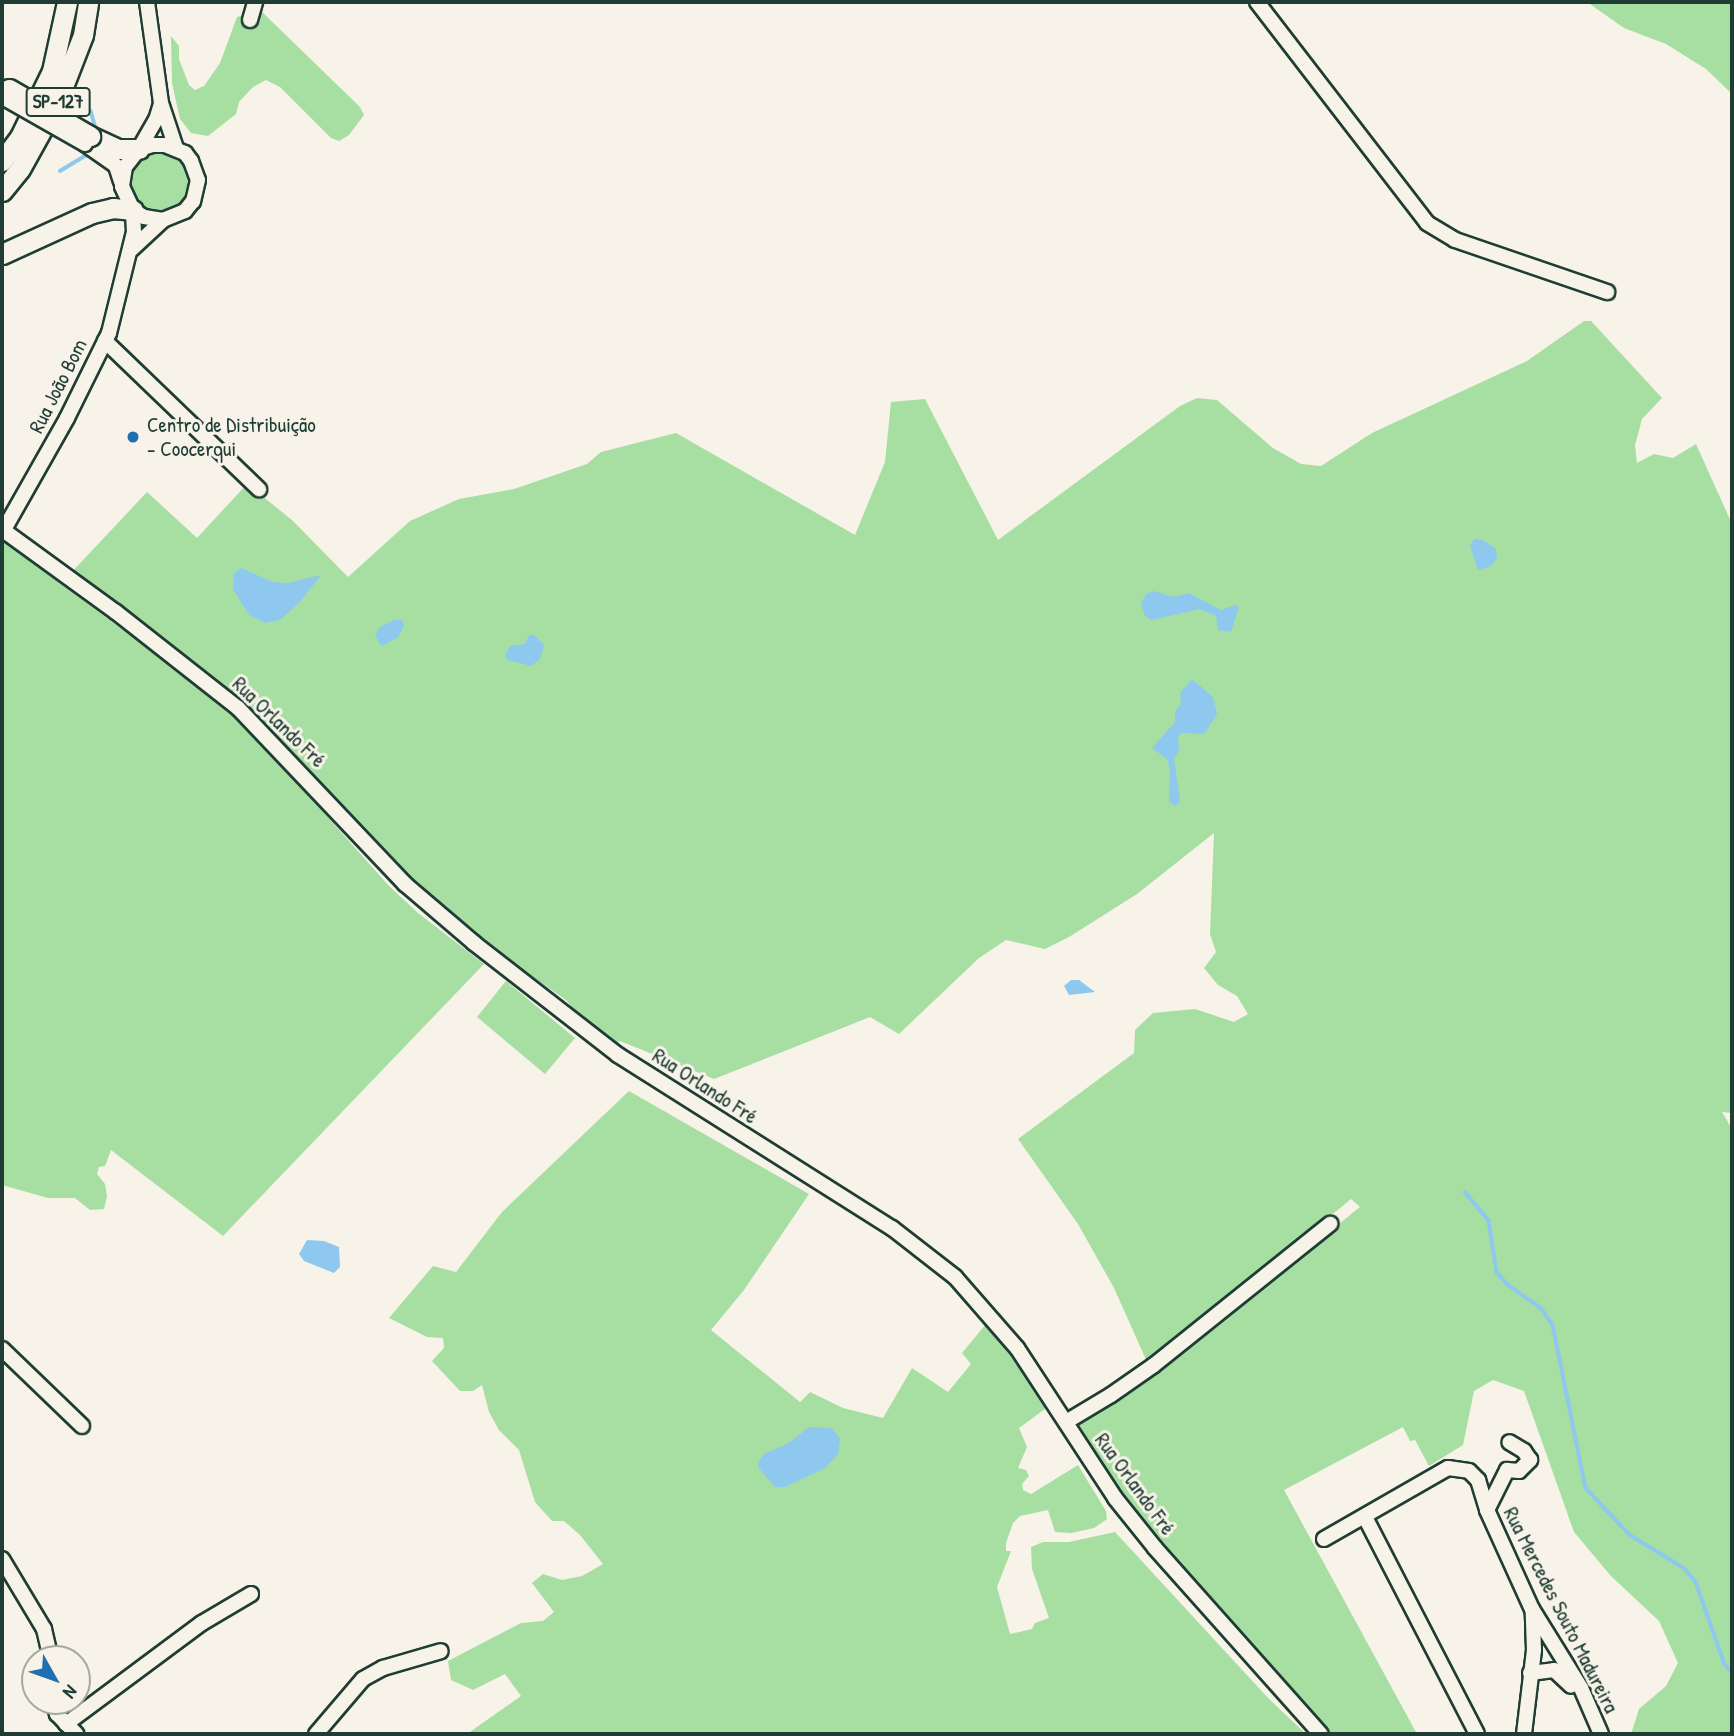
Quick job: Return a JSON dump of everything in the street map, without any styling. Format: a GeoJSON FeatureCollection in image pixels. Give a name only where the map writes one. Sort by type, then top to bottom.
{"type":"FeatureCollection","features":[{"type":"Feature","properties":{"kind":"highway"},"geometry":{"type":"LineString","coordinates":[[57,2],[62,33]]}},
{"type":"Feature","properties":{"kind":"highway","name":"SP-127"},"geometry":{"type":"LineString","coordinates":[[2,161],[20,137],[43,90],[62,33],[67,2]]}},
{"type":"Feature","properties":{"kind":"highway","name":"SP-127"},"geometry":{"type":"LineString","coordinates":[[2,191],[20,169],[57,102],[83,35],[88,2]]}},
{"type":"Feature","properties":{"kind":"highway"},"geometry":{"type":"LineString","coordinates":[[4,93],[91,144],[118,149],[139,149]]}},
{"type":"Feature","properties":{"kind":"highway"},"geometry":{"type":"LineString","coordinates":[[2,254],[92,213],[113,208],[132,210]]}},
{"type":"Feature","properties":{"kind":"street"},"geometry":{"type":"LineString","coordinates":[[132,250],[163,220],[185,211],[197,190],[196,170],[191,161],[176,148],[168,131],[161,103],[147,2]]}},
{"type":"Feature","properties":{"kind":"street"},"geometry":{"type":"LineString","coordinates":[[250,20],[255,2]]}},
{"type":"Feature","properties":{"kind":"street"},"geometry":{"type":"LineString","coordinates":[[1257,2],[1427,223],[1455,240],[1607,292]]}},
{"type":"Feature","properties":{"kind":"street"},"geometry":{"type":"LineString","coordinates":[[122,186],[125,167],[156,120],[161,103]]}},
{"type":"Feature","properties":{"kind":"street"},"geometry":{"type":"LineString","coordinates":[[91,144],[116,166],[132,210],[132,250]]}},
{"type":"Feature","properties":{"kind":"street"},"geometry":{"type":"LineString","coordinates":[[139,149],[153,145],[176,148]]}},
{"type":"Feature","properties":{"kind":"street"},"geometry":{"type":"LineString","coordinates":[[132,210],[144,217],[163,220]]}},
{"type":"Feature","properties":{"kind":"street","name":"Rua João Bom"},"geometry":{"type":"LineString","coordinates":[[3,531],[67,418],[106,341],[132,250]]}},
{"type":"Feature","properties":{"kind":"street"},"geometry":{"type":"LineString","coordinates":[[106,341],[259,489]]}},
{"type":"Feature","properties":{"kind":"street","name":"Rua Orlando Fré"},"geometry":{"type":"LineString","coordinates":[[3,531],[116,612],[238,708],[405,884],[474,943],[554,1002],[618,1055],[892,1228],[955,1277],[1017,1348],[1115,1498],[1155,1548],[1321,1734]]}},
{"type":"Feature","properties":{"kind":"street"},"geometry":{"type":"LineString","coordinates":[[1066,1422],[1149,1368],[1330,1224]]}},
{"type":"Feature","properties":{"kind":"street"},"geometry":{"type":"LineString","coordinates":[[2,1349],[82,1426]]}},
{"type":"Feature","properties":{"kind":"street"},"geometry":{"type":"LineString","coordinates":[[1487,1510],[1507,1470],[1519,1471],[1530,1460],[1524,1451],[1509,1442]]}},
{"type":"Feature","properties":{"kind":"street","name":"Rua Mercedes Souto Madureira"},"geometry":{"type":"LineString","coordinates":[[1365,1517],[1448,1468],[1465,1469],[1478,1480],[1487,1510],[1532,1609],[1581,1688],[1598,1729]]}},
{"type":"Feature","properties":{"kind":"street"},"geometry":{"type":"LineString","coordinates":[[1324,1539],[1365,1517],[1477,1734]]}},
{"type":"Feature","properties":{"kind":"street"},"geometry":{"type":"LineString","coordinates":[[2,1559],[44,1629],[48,1645]]}},
{"type":"Feature","properties":{"kind":"street"},"geometry":{"type":"LineString","coordinates":[[71,1729],[202,1623],[251,1594]]}},
{"type":"Feature","properties":{"kind":"street"},"geometry":{"type":"LineString","coordinates":[[1524,1734],[1534,1650],[1532,1609]]}},
{"type":"Feature","properties":{"kind":"street"},"geometry":{"type":"LineString","coordinates":[[316,1734],[363,1679],[383,1668],[441,1651]]}},
{"type":"Feature","properties":{"kind":"street"},"geometry":{"type":"LineString","coordinates":[[1530,1673],[1542,1669],[1561,1674],[1598,1729]]}},
{"type":"Feature","properties":{"kind":"street"},"geometry":{"type":"LineString","coordinates":[[1459,1695],[1485,1734]]}},
{"type":"Feature","properties":{"kind":"street"},"geometry":{"type":"LineString","coordinates":[[1514,1734],[1530,1697]]}},
{"type":"Feature","properties":{"kind":"green space"},"geometry":{"type":"Polygon","coordinates":[[[1587,2],[1732,2],[1732,94],[1706,69],[1666,44],[1624,28],[1587,2]]]}},
{"type":"Feature","properties":{"kind":"green space"},"geometry":{"type":"Polygon","coordinates":[[[260,10],[360,107],[364,115],[349,135],[339,141],[331,138],[280,87],[266,80],[253,87],[239,102],[236,114],[208,136],[191,133],[180,119],[172,83],[171,36],[179,46],[179,59],[189,85],[195,90],[204,86],[220,63],[237,17],[260,10]]]}},
{"type":"Feature","properties":{"kind":"green space"},"geometry":{"type":"Polygon","coordinates":[[[154,152],[166,152],[182,161],[189,171],[189,195],[182,205],[166,214],[154,214],[143,209],[134,200],[129,189],[129,177],[134,166],[143,157],[154,152]]]}},
{"type":"Feature","properties":{"kind":"green space"},"geometry":{"type":"Polygon","coordinates":[[[1584,321],[1591,321],[1662,398],[1642,419],[1635,445],[1637,463],[1654,454],[1673,458],[1696,444],[1732,524],[1732,1113],[1722,1112],[1732,1129],[1732,1734],[1631,1734],[1639,1709],[1666,1686],[1678,1663],[1659,1621],[1611,1576],[1574,1532],[1524,1391],[1493,1380],[1474,1391],[1463,1445],[1429,1466],[1415,1440],[1410,1441],[1403,1427],[1284,1490],[1417,1734],[1329,1734],[1306,1704],[1162,1546],[1122,1496],[1074,1425],[1155,1372],[1360,1207],[1351,1199],[1216,1310],[1147,1362],[1114,1288],[1078,1224],[1018,1139],[1134,1053],[1135,1030],[1153,1013],[1195,1009],[1234,1022],[1248,1014],[1237,996],[1218,985],[1204,968],[1216,952],[1210,934],[1214,833],[1137,894],[1069,937],[1045,949],[1006,940],[979,958],[899,1034],[870,1017],[714,1079],[620,1041],[615,1046],[580,1017],[566,1000],[482,941],[409,880],[243,700],[70,574],[147,492],[197,538],[247,484],[292,520],[348,577],[410,521],[459,499],[514,489],[587,464],[601,452],[676,433],[855,535],[885,462],[891,402],[925,399],[998,540],[1180,406],[1197,398],[1217,400],[1273,448],[1301,464],[1321,466],[1372,433],[1527,361],[1584,321]]]}},
{"type":"Feature","properties":{"kind":"green space"},"geometry":{"type":"Polygon","coordinates":[[[4,542],[234,712],[389,886],[418,913],[484,964],[223,1236],[111,1150],[105,1166],[99,1167],[97,1174],[105,1184],[107,1196],[104,1209],[90,1210],[75,1198],[48,1198],[2,1185],[4,542]]]}},
{"type":"Feature","properties":{"kind":"green space"},"geometry":{"type":"Polygon","coordinates":[[[506,981],[575,1038],[545,1074],[477,1017],[506,981]]]}},
{"type":"Feature","properties":{"kind":"green space"},"geometry":{"type":"Polygon","coordinates":[[[629,1091],[809,1194],[744,1290],[711,1330],[800,1402],[810,1392],[843,1408],[883,1418],[912,1368],[948,1392],[971,1364],[962,1353],[986,1324],[1010,1348],[1038,1391],[1045,1409],[1019,1428],[1027,1447],[1018,1468],[1026,1470],[1029,1476],[1022,1484],[1023,1490],[1031,1494],[1078,1465],[1106,1511],[1107,1519],[1094,1528],[1071,1533],[1055,1532],[1048,1510],[1020,1516],[1013,1523],[1006,1543],[1006,1551],[1011,1551],[997,1587],[1010,1634],[1032,1629],[1035,1623],[1049,1618],[1032,1569],[1031,1547],[1043,1542],[1069,1542],[1115,1532],[1269,1699],[1306,1734],[467,1734],[521,1696],[505,1674],[473,1690],[451,1680],[448,1661],[521,1623],[543,1621],[554,1612],[532,1583],[543,1574],[562,1580],[582,1576],[603,1564],[580,1535],[564,1521],[552,1521],[535,1502],[519,1450],[499,1430],[489,1412],[482,1385],[473,1391],[460,1391],[432,1361],[444,1348],[443,1338],[427,1337],[389,1318],[433,1266],[456,1272],[502,1212],[629,1091]]]}},
{"type":"Feature","properties":{"kind":"water"},"geometry":{"type":"Polygon","coordinates":[[[1474,539],[1483,540],[1496,549],[1497,558],[1491,566],[1478,570],[1470,546],[1474,539]]]}},
{"type":"Feature","properties":{"kind":"water"},"geometry":{"type":"Polygon","coordinates":[[[241,568],[273,582],[288,583],[321,575],[300,602],[280,620],[265,623],[249,615],[233,589],[234,574],[241,568]]]}},
{"type":"Feature","properties":{"kind":"water"},"geometry":{"type":"Polygon","coordinates":[[[1154,591],[1173,597],[1189,593],[1221,610],[1235,605],[1239,607],[1231,632],[1218,630],[1216,616],[1200,609],[1151,620],[1145,616],[1141,603],[1146,594],[1154,591]]]}},
{"type":"Feature","properties":{"kind":"water"},"geometry":{"type":"Polygon","coordinates":[[[394,620],[402,620],[402,631],[397,638],[381,646],[375,635],[380,627],[394,620]]]}},
{"type":"Feature","properties":{"kind":"water"},"geometry":{"type":"Polygon","coordinates":[[[529,635],[534,635],[544,645],[540,659],[531,666],[508,660],[505,655],[510,646],[525,644],[529,635]]]}},
{"type":"Feature","properties":{"kind":"water"},"geometry":{"type":"Polygon","coordinates":[[[1192,679],[1213,697],[1217,714],[1204,734],[1182,733],[1178,736],[1179,750],[1174,759],[1180,800],[1176,806],[1169,802],[1170,769],[1167,759],[1152,748],[1175,722],[1175,711],[1181,704],[1180,693],[1192,679]]]}},
{"type":"Feature","properties":{"kind":"water"},"geometry":{"type":"Polygon","coordinates":[[[1071,980],[1079,980],[1095,992],[1069,995],[1064,986],[1071,980]]]}},
{"type":"Feature","properties":{"kind":"water"},"geometry":{"type":"Polygon","coordinates":[[[307,1240],[324,1241],[339,1247],[340,1267],[334,1273],[304,1261],[299,1254],[307,1240]]]}},
{"type":"Feature","properties":{"kind":"water"},"geometry":{"type":"Polygon","coordinates":[[[809,1427],[832,1428],[840,1439],[838,1454],[825,1468],[785,1487],[775,1487],[758,1467],[759,1461],[764,1454],[789,1443],[809,1427]]]}},
{"type":"Feature","properties":{"kind":"waterway"},"geometry":{"type":"LineString","coordinates":[[91,111],[97,132]]}},
{"type":"Feature","properties":{"kind":"waterway"},"geometry":{"type":"LineString","coordinates":[[60,171],[88,154]]}},
{"type":"Feature","properties":{"kind":"waterway"},"geometry":{"type":"LineString","coordinates":[[1465,1192],[1489,1221],[1497,1272],[1507,1284],[1541,1308],[1553,1325],[1586,1488],[1630,1535],[1684,1568],[1696,1582],[1724,1662],[1732,1673]]}},
{"type":"Feature","properties":{"kind":"place","name":"Centro de Distribuição - Coocerqui"},"geometry":{"type":"Point","coordinates":[133,437]}}]}
